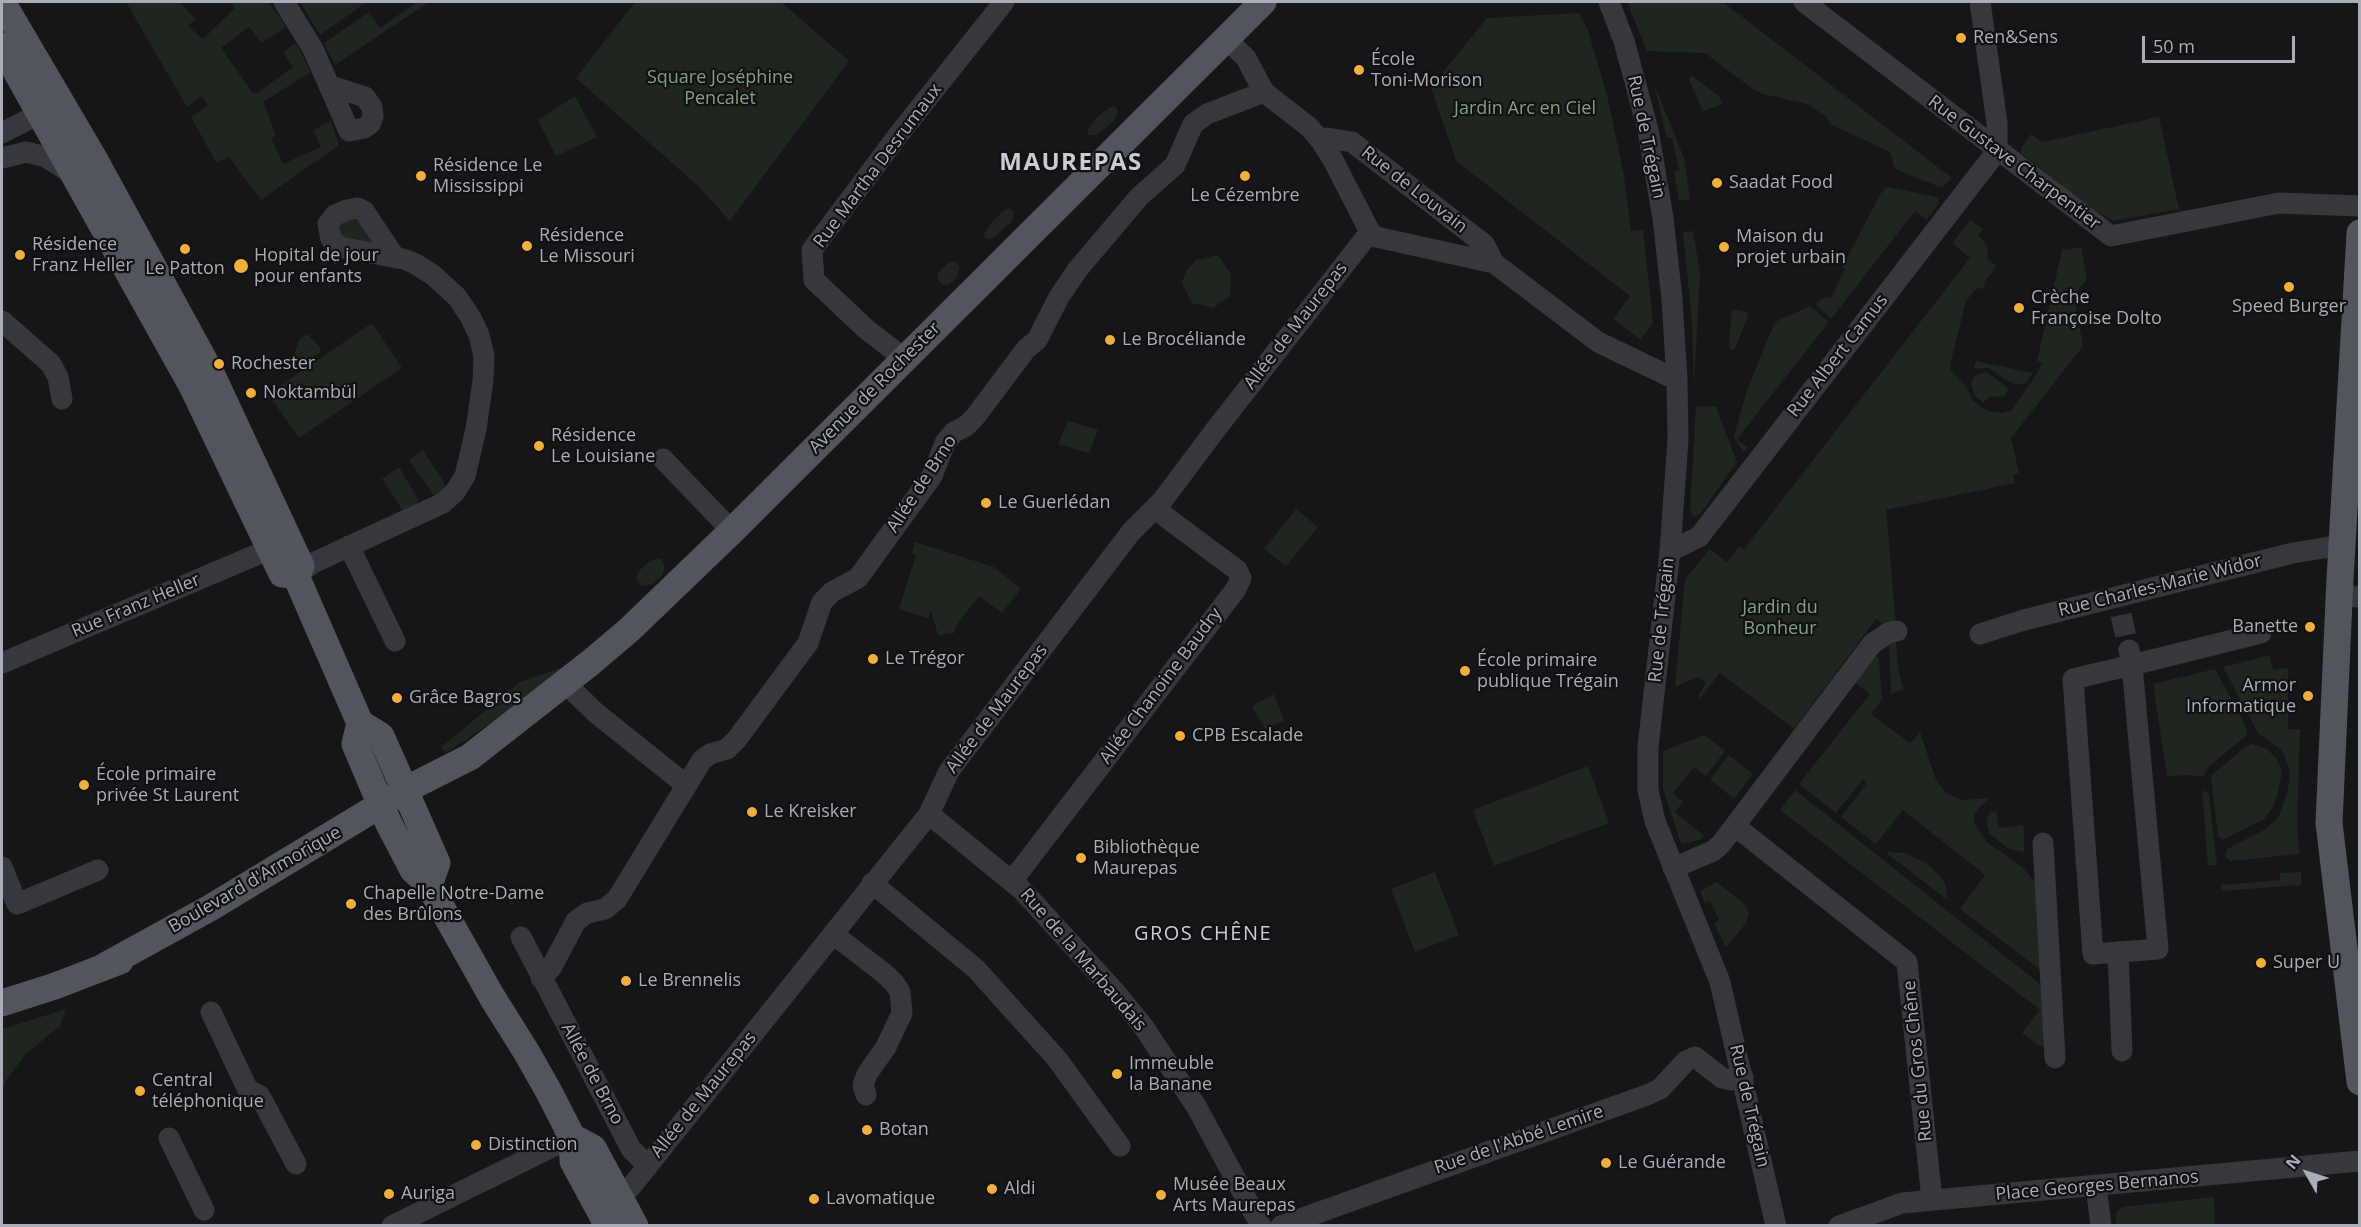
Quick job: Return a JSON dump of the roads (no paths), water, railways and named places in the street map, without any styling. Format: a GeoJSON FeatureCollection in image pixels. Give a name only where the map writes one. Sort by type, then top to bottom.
{"type":"FeatureCollection","features":[{"type":"Feature","properties":{"kind":"main road"},"geometry":{"type":"LineString","coordinates":[[2,2],[51,108],[74,175],[192,386],[282,574],[296,576]]}},
{"type":"Feature","properties":{"kind":"main road","name":"Avenue de Rochester"},"geometry":{"type":"LineString","coordinates":[[409,798],[454,779],[470,758],[629,630],[732,531],[1263,2]]}},
{"type":"Feature","properties":{"kind":"main road"},"geometry":{"type":"LineString","coordinates":[[2,46],[51,108],[210,371],[301,566],[296,576]]}},
{"type":"Feature","properties":{"kind":"main road"},"geometry":{"type":"LineString","coordinates":[[2359,1065],[2329,823],[2349,597],[2342,545],[2360,233]]}},
{"type":"Feature","properties":{"kind":"main road"},"geometry":{"type":"LineString","coordinates":[[296,576],[360,723],[381,736],[437,863],[429,885]]}},
{"type":"Feature","properties":{"kind":"main road"},"geometry":{"type":"LineString","coordinates":[[360,723],[355,744],[384,813],[413,870],[429,885],[492,997],[527,1053],[572,1137],[573,1161],[619,1217]]}},
{"type":"Feature","properties":{"kind":"main road","name":"Boulevard d'Armorique"},"geometry":{"type":"LineString","coordinates":[[2,1003],[171,944],[311,869],[384,813],[409,798]]}},
{"type":"Feature","properties":{"kind":"street"},"geometry":{"type":"LineString","coordinates":[[284,2],[309,41],[331,86]]}},
{"type":"Feature","properties":{"kind":"street","name":"Rue Martha Desrumaux"},"geometry":{"type":"LineString","coordinates":[[905,359],[866,328],[814,280],[812,250],[899,134],[1004,2]]}},
{"type":"Feature","properties":{"kind":"street","name":"Rue de Trégain"},"geometry":{"type":"LineString","coordinates":[[1609,2],[1624,41],[1648,130],[1663,218],[1672,300],[1677,380],[1678,440],[1670,550],[1646,774],[1650,806],[1720,982],[1776,1226]]}},
{"type":"Feature","properties":{"kind":"street","name":"Rue Gustave Charpentier"},"geometry":{"type":"LineString","coordinates":[[1804,2],[2111,236],[2279,203],[2360,206]]}},
{"type":"Feature","properties":{"kind":"street"},"geometry":{"type":"LineString","coordinates":[[1980,2],[1997,123],[1997,151]]}},
{"type":"Feature","properties":{"kind":"street","name":"Rue de Louvain"},"geometry":{"type":"LineString","coordinates":[[1226,39],[1246,58],[1264,92],[1309,127],[1321,141],[1370,232],[1376,237],[1494,263],[1598,342],[1677,380]]}},
{"type":"Feature","properties":{"kind":"street","name":"Allée de Brno"},"geometry":{"type":"LineString","coordinates":[[541,978],[551,968],[576,921],[587,913],[605,909],[617,899],[702,760],[710,754],[727,749],[737,739],[808,643],[822,602],[832,592],[858,578],[932,476],[945,443],[954,432],[966,426],[975,417],[1026,349],[1037,339],[1059,297],[1078,269],[1139,196],[1175,165],[1193,124],[1207,114],[1264,92]]}},
{"type":"Feature","properties":{"kind":"street"},"geometry":{"type":"LineString","coordinates":[[2,133],[51,108]]}},
{"type":"Feature","properties":{"kind":"street","name":"Rue de Louvain"},"geometry":{"type":"LineString","coordinates":[[1321,141],[1328,138],[1352,142],[1484,244],[1494,263]]}},
{"type":"Feature","properties":{"kind":"street","name":"Rue Albert Camus"},"geometry":{"type":"LineString","coordinates":[[1670,550],[1699,537],[1997,151]]}},
{"type":"Feature","properties":{"kind":"street"},"geometry":{"type":"LineString","coordinates":[[2,158],[26,152],[46,157],[74,175]]}},
{"type":"Feature","properties":{"kind":"street","name":"Allée de Maurepas"},"geometry":{"type":"LineString","coordinates":[[619,1217],[626,1193],[929,814],[949,771],[1131,532],[1155,509],[1370,232]]}},
{"type":"Feature","properties":{"kind":"street"},"geometry":{"type":"LineString","coordinates":[[296,576],[313,563],[426,512],[452,495],[465,476],[479,410],[484,356],[479,335],[457,297],[433,274],[414,263],[394,256]]}},
{"type":"Feature","properties":{"kind":"street"},"geometry":{"type":"LineString","coordinates":[[2,321],[51,364],[58,377],[62,399]]}},
{"type":"Feature","properties":{"kind":"street"},"geometry":{"type":"LineString","coordinates":[[663,459],[732,531]]}},
{"type":"Feature","properties":{"kind":"street","name":"Allée Chanoine Baudry"},"geometry":{"type":"LineString","coordinates":[[1012,881],[1236,589],[1241,578],[1237,570],[1155,509]]}},
{"type":"Feature","properties":{"kind":"street","name":"Rue Charles-Marie Widor"},"geometry":{"type":"LineString","coordinates":[[1980,634],[2024,620],[2120,606],[2293,553],[2342,545]]}},
{"type":"Feature","properties":{"kind":"street"},"geometry":{"type":"LineString","coordinates":[[350,546],[395,641]]}},
{"type":"Feature","properties":{"kind":"street","name":"Rue Franz Heller"},"geometry":{"type":"LineString","coordinates":[[2,663],[270,549]]}},
{"type":"Feature","properties":{"kind":"street"},"geometry":{"type":"LineString","coordinates":[[1673,868],[1713,851],[1735,826],[1872,644],[1888,633],[1897,631]]}},
{"type":"Feature","properties":{"kind":"street"},"geometry":{"type":"LineString","coordinates":[[2131,658],[2158,949],[2093,954],[2073,679],[2131,658],[2261,633]]}},
{"type":"Feature","properties":{"kind":"street"},"geometry":{"type":"LineString","coordinates":[[565,683],[596,713],[686,785]]}},
{"type":"Feature","properties":{"kind":"street","name":"Rue de la Marbaudais"},"geometry":{"type":"LineString","coordinates":[[929,814],[1012,881],[1073,944],[1143,1026],[1196,1106],[1260,1226]]}},
{"type":"Feature","properties":{"kind":"street","name":"Rue du Gros Chêne"},"geometry":{"type":"LineString","coordinates":[[1735,826],[1907,962],[1932,1200]]}},
{"type":"Feature","properties":{"kind":"street"},"geometry":{"type":"LineString","coordinates":[[2043,843],[2055,1058]]}},
{"type":"Feature","properties":{"kind":"street"},"geometry":{"type":"LineString","coordinates":[[2,867],[17,904],[98,870]]}},
{"type":"Feature","properties":{"kind":"street"},"geometry":{"type":"LineString","coordinates":[[872,883],[976,969],[1057,1059],[1120,1146]]}},
{"type":"Feature","properties":{"kind":"street"},"geometry":{"type":"LineString","coordinates":[[833,934],[885,974],[900,992],[902,1013],[886,1047],[867,1074],[863,1085],[866,1095]]}},
{"type":"Feature","properties":{"kind":"street","name":"Allée de Brno"},"geometry":{"type":"LineString","coordinates":[[521,937],[631,1149],[648,1166]]}},
{"type":"Feature","properties":{"kind":"street"},"geometry":{"type":"LineString","coordinates":[[2118,952],[2122,1052]]}},
{"type":"Feature","properties":{"kind":"street"},"geometry":{"type":"LineString","coordinates":[[211,1012],[248,1090],[260,1096],[296,1164]]}},
{"type":"Feature","properties":{"kind":"street","name":"Rue de l'Abbé Lemire"},"geometry":{"type":"LineString","coordinates":[[1281,1226],[1647,1095],[1660,1089],[1686,1061],[1695,1057],[1722,1078],[1731,1080],[1743,1077]]}},
{"type":"Feature","properties":{"kind":"street"},"geometry":{"type":"LineString","coordinates":[[392,1226],[572,1137]]}},
{"type":"Feature","properties":{"kind":"street"},"geometry":{"type":"LineString","coordinates":[[169,1138],[204,1210]]}},
{"type":"Feature","properties":{"kind":"street","name":"Place Georges Bernanos"},"geometry":{"type":"LineString","coordinates":[[1839,1226],[1902,1203],[2360,1161]]}},
{"type":"Feature","properties":{"kind":"street"},"geometry":{"type":"LineString","coordinates":[[2096,1186],[2101,1226]]}},
{"type":"Feature","properties":{"kind":"tunnel"},"geometry":{"type":"LineString","coordinates":[[2121,615],[2129,650]]}},
{"type":"Feature","properties":{"kind":"place","name":"Ren&Sens"},"geometry":{"type":"Point","coordinates":[1961,38]}},
{"type":"Feature","properties":{"kind":"place","name":"École Toni-Morison"},"geometry":{"type":"Point","coordinates":[1359,70]}},
{"type":"Feature","properties":{"kind":"place","name":"Résidence Le Mississippi"},"geometry":{"type":"Point","coordinates":[421,176]}},
{"type":"Feature","properties":{"kind":"place","name":"Le Cézembre"},"geometry":{"type":"Point","coordinates":[1245,176]}},
{"type":"Feature","properties":{"kind":"place","name":"Saadat Food"},"geometry":{"type":"Point","coordinates":[1717,183]}},
{"type":"Feature","properties":{"kind":"place","name":"Résidence Le Missouri"},"geometry":{"type":"Point","coordinates":[527,246]}},
{"type":"Feature","properties":{"kind":"place","name":"Maison du projet urbain"},"geometry":{"type":"Point","coordinates":[1724,247]}},
{"type":"Feature","properties":{"kind":"place","name":"Le Patton"},"geometry":{"type":"Point","coordinates":[185,249]}},
{"type":"Feature","properties":{"kind":"place","name":"Résidence Franz Heller"},"geometry":{"type":"Point","coordinates":[20,255]}},
{"type":"Feature","properties":{"kind":"place","name":"Hopital de jour pour enfants"},"geometry":{"type":"Point","coordinates":[241,266]}},
{"type":"Feature","properties":{"kind":"place","name":"Speed Burger"},"geometry":{"type":"Point","coordinates":[2289,287]}},
{"type":"Feature","properties":{"kind":"place","name":"Crèche Françoise Dolto"},"geometry":{"type":"Point","coordinates":[2019,308]}},
{"type":"Feature","properties":{"kind":"place","name":"Le Brocéliande"},"geometry":{"type":"Point","coordinates":[1110,340]}},
{"type":"Feature","properties":{"kind":"place","name":"Rochester"},"geometry":{"type":"Point","coordinates":[219,364]}},
{"type":"Feature","properties":{"kind":"place","name":"Noktambül"},"geometry":{"type":"Point","coordinates":[251,393]}},
{"type":"Feature","properties":{"kind":"place","name":"Résidence Le Louisiane"},"geometry":{"type":"Point","coordinates":[539,446]}},
{"type":"Feature","properties":{"kind":"place","name":"Le Guerlédan"},"geometry":{"type":"Point","coordinates":[986,503]}},
{"type":"Feature","properties":{"kind":"place","name":"Banette"},"geometry":{"type":"Point","coordinates":[2310,627]}},
{"type":"Feature","properties":{"kind":"place","name":"Le Trégor"},"geometry":{"type":"Point","coordinates":[873,659]}},
{"type":"Feature","properties":{"kind":"place","name":"École primaire publique Trégain"},"geometry":{"type":"Point","coordinates":[1465,671]}},
{"type":"Feature","properties":{"kind":"place","name":"Armor Informatique"},"geometry":{"type":"Point","coordinates":[2308,696]}},
{"type":"Feature","properties":{"kind":"place","name":"Grâce Bagros"},"geometry":{"type":"Point","coordinates":[397,698]}},
{"type":"Feature","properties":{"kind":"place","name":"CPB Escalade"},"geometry":{"type":"Point","coordinates":[1180,736]}},
{"type":"Feature","properties":{"kind":"place","name":"École primaire privée St Laurent"},"geometry":{"type":"Point","coordinates":[84,785]}},
{"type":"Feature","properties":{"kind":"place","name":"Le Kreisker"},"geometry":{"type":"Point","coordinates":[752,812]}},
{"type":"Feature","properties":{"kind":"place","name":"Bibliothèque Maurepas"},"geometry":{"type":"Point","coordinates":[1081,858]}},
{"type":"Feature","properties":{"kind":"place","name":"Chapelle Notre-Dame des Brûlons"},"geometry":{"type":"Point","coordinates":[351,904]}},
{"type":"Feature","properties":{"kind":"place","name":"Super U"},"geometry":{"type":"Point","coordinates":[2261,963]}},
{"type":"Feature","properties":{"kind":"place","name":"Le Brennelis"},"geometry":{"type":"Point","coordinates":[626,981]}},
{"type":"Feature","properties":{"kind":"place","name":"Immeuble la Banane"},"geometry":{"type":"Point","coordinates":[1117,1074]}},
{"type":"Feature","properties":{"kind":"place","name":"Central téléphonique"},"geometry":{"type":"Point","coordinates":[140,1091]}},
{"type":"Feature","properties":{"kind":"place","name":"Botan"},"geometry":{"type":"Point","coordinates":[867,1130]}},
{"type":"Feature","properties":{"kind":"place","name":"Distinction"},"geometry":{"type":"Point","coordinates":[476,1145]}},
{"type":"Feature","properties":{"kind":"place","name":"Le Guérande"},"geometry":{"type":"Point","coordinates":[1606,1163]}},
{"type":"Feature","properties":{"kind":"place","name":"Aldi"},"geometry":{"type":"Point","coordinates":[992,1189]}},
{"type":"Feature","properties":{"kind":"place","name":"Auriga"},"geometry":{"type":"Point","coordinates":[389,1194]}},
{"type":"Feature","properties":{"kind":"place","name":"Musée Beaux Arts Maurepas"},"geometry":{"type":"Point","coordinates":[1161,1195]}},
{"type":"Feature","properties":{"kind":"place","name":"Lavomatique"},"geometry":{"type":"Point","coordinates":[814,1199]}},
{"type":"Feature","properties":{"kind":"district","name":"MAUREPAS"},"geometry":{"type":"Point","coordinates":[1071,163]}},
{"type":"Feature","properties":{"kind":"district","name":"GROS CHÊNE"},"geometry":{"type":"Point","coordinates":[1203,934]}},
{"type":"Feature","properties":{"kind":"park label","name":"Square Joséphine Pencalet"},"geometry":{"type":"Point","coordinates":[720,88]}},
{"type":"Feature","properties":{"kind":"park label","name":"Jardin Arc en Ciel"},"geometry":{"type":"Point","coordinates":[1525,109]}},
{"type":"Feature","properties":{"kind":"park label","name":"Jardin du Bonheur"},"geometry":{"type":"Point","coordinates":[1780,618]}}]}
